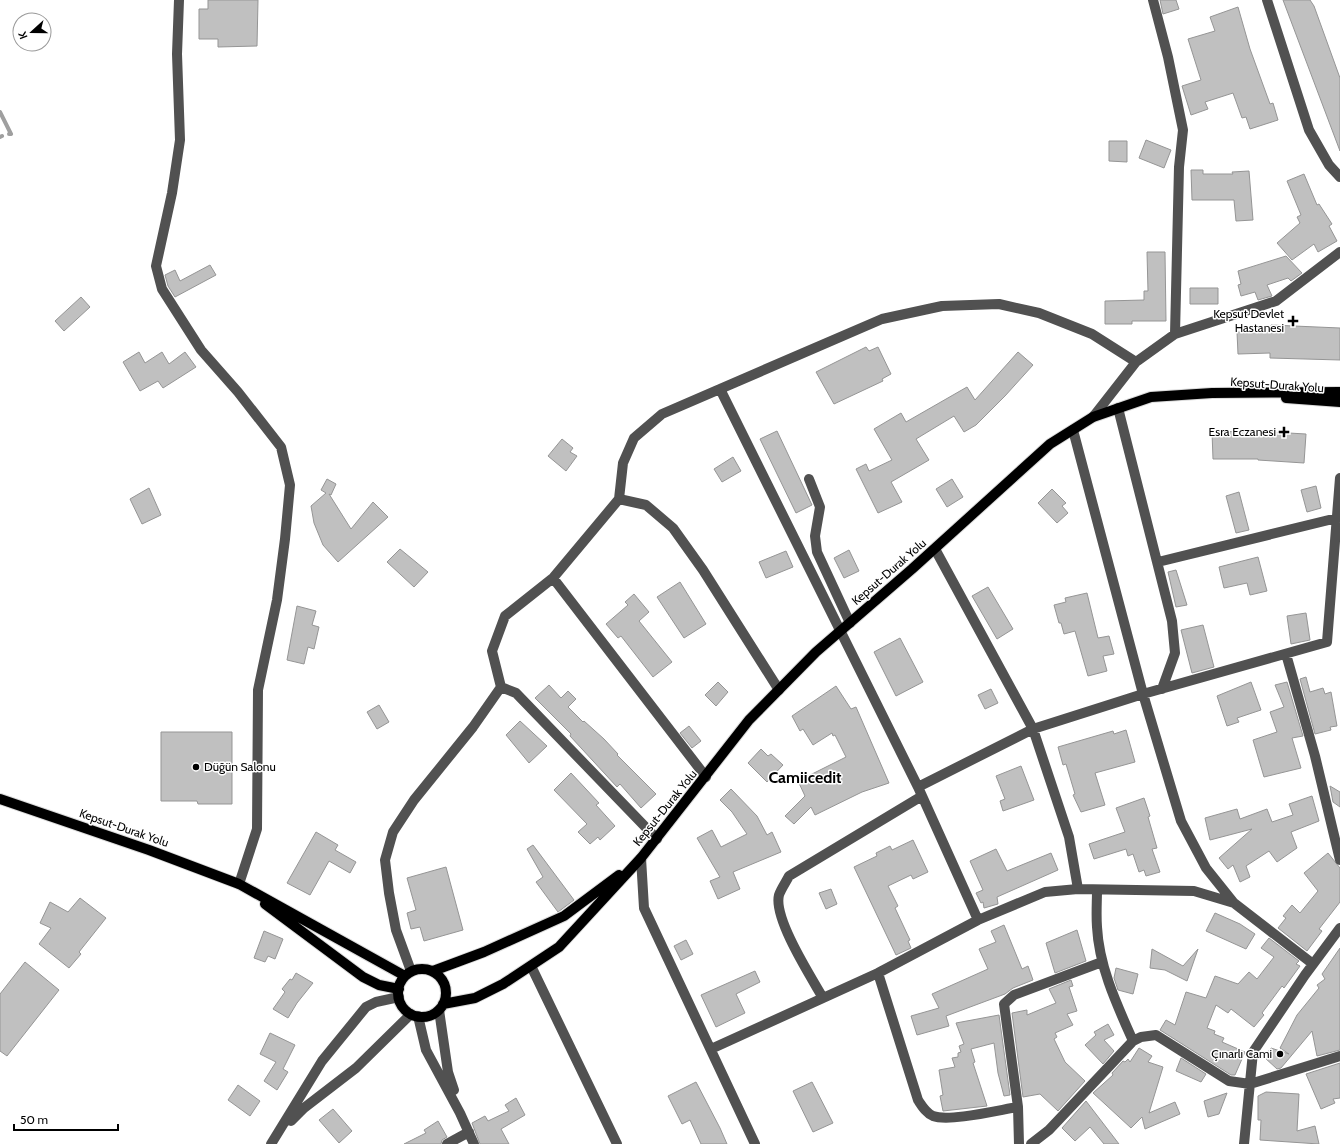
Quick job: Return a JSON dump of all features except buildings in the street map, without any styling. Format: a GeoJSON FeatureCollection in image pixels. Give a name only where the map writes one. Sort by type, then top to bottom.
{"type":"FeatureCollection","features":[{"type":"Feature","properties":{"kind":"main road","name":"Kepsut-Durak Yolu"},"geometry":{"type":"LineString","coordinates":[[441,1007],[475,998],[503,984],[559,947],[641,858],[706,777],[749,720],[816,652],[935,548],[1050,444],[1093,417],[1151,397],[1212,393],[1340,392]]}},
{"type":"Feature","properties":{"kind":"main road","name":"Kepsut-Durak Yolu"},"geometry":{"type":"LineString","coordinates":[[1212,393],[1340,402]]}},
{"type":"Feature","properties":{"kind":"main road","name":"Kepsut-Durak Yolu"},"geometry":{"type":"LineString","coordinates":[[0,799],[149,850],[239,884],[408,974]]}},
{"type":"Feature","properties":{"kind":"main road","name":"Kepsut-Durak Yolu"},"geometry":{"type":"LineString","coordinates":[[433,971],[484,952],[564,916],[641,858]]}},
{"type":"Feature","properties":{"kind":"main road","name":"Kepsut-Durak Yolu"},"geometry":{"type":"LineString","coordinates":[[239,884],[363,977],[399,993]]}},
{"type":"Feature","properties":{"kind":"main road"},"geometry":{"type":"LineString","coordinates":[[419,969],[433,971],[440,976],[446,990],[441,1007],[433,1014],[415,1015],[406,1010],[399,993],[408,974],[419,969]]}},
{"type":"Feature","properties":{"kind":"street"},"geometry":{"type":"LineString","coordinates":[[179,0],[177,54],[180,140],[172,193],[156,266],[162,289],[201,350],[238,392],[281,447],[290,485],[286,539],[277,600],[258,690],[258,829],[239,884]]}},
{"type":"Feature","properties":{"kind":"street"},"geometry":{"type":"LineString","coordinates":[[1153,0],[1168,57],[1183,130],[1179,167],[1175,334]]}},
{"type":"Feature","properties":{"kind":"street"},"geometry":{"type":"LineString","coordinates":[[1267,0],[1308,130],[1329,165],[1340,177]]}},
{"type":"Feature","properties":{"kind":"street"},"geometry":{"type":"LineString","coordinates":[[1093,417],[1136,362],[1175,334],[1276,301],[1340,252]]}},
{"type":"Feature","properties":{"kind":"street"},"geometry":{"type":"LineString","coordinates":[[408,974],[396,930],[385,860],[393,832],[414,800],[473,726],[500,687],[492,651],[505,616],[552,578],[619,498],[623,463],[634,438],[662,414],[882,319],[942,306],[999,304],[1039,313],[1092,334],[1136,362]]}},
{"type":"Feature","properties":{"kind":"street"},"geometry":{"type":"LineString","coordinates":[[720,389],[841,630],[920,792],[978,920]]}},
{"type":"Feature","properties":{"kind":"street"},"geometry":{"type":"LineString","coordinates":[[1118,408],[1172,621],[1175,653],[1162,689]]}},
{"type":"Feature","properties":{"kind":"street"},"geometry":{"type":"LineString","coordinates":[[1073,430],[1143,694],[1182,821],[1206,868],[1234,903],[1313,964]]}},
{"type":"Feature","properties":{"kind":"street"},"geometry":{"type":"LineString","coordinates":[[823,998],[791,941],[780,912],[779,895],[790,876],[920,792],[1033,729],[1143,694],[1327,642],[1340,478]]}},
{"type":"Feature","properties":{"kind":"street"},"geometry":{"type":"LineString","coordinates":[[809,479],[819,500],[820,507],[814,536],[817,552],[850,623]]}},
{"type":"Feature","properties":{"kind":"street"},"geometry":{"type":"LineString","coordinates":[[619,498],[646,505],[673,528],[703,570],[779,690]]}},
{"type":"Feature","properties":{"kind":"street"},"geometry":{"type":"LineString","coordinates":[[1158,562],[1337,518]]}},
{"type":"Feature","properties":{"kind":"street"},"geometry":{"type":"LineString","coordinates":[[935,548],[1033,729],[1069,837],[1078,889]]}},
{"type":"Feature","properties":{"kind":"street"},"geometry":{"type":"LineString","coordinates":[[552,578],[706,777]]}},
{"type":"Feature","properties":{"kind":"street"},"geometry":{"type":"LineString","coordinates":[[1286,654],[1315,756],[1340,860]]}},
{"type":"Feature","properties":{"kind":"street"},"geometry":{"type":"LineString","coordinates":[[500,687],[516,693],[657,838]]}},
{"type":"Feature","properties":{"kind":"street"},"geometry":{"type":"LineString","coordinates":[[641,858],[644,908],[755,1144]]}},
{"type":"Feature","properties":{"kind":"street"},"geometry":{"type":"LineString","coordinates":[[711,1049],[878,973],[978,920],[1045,892],[1078,889],[1194,891],[1234,903]]}},
{"type":"Feature","properties":{"kind":"street"},"geometry":{"type":"LineString","coordinates":[[1097,890],[1097,928],[1102,962],[1110,986],[1133,1041]]}},
{"type":"Feature","properties":{"kind":"street"},"geometry":{"type":"LineString","coordinates":[[1244,1144],[1253,1052],[1313,964],[1340,928]]}},
{"type":"Feature","properties":{"kind":"street"},"geometry":{"type":"LineString","coordinates":[[1020,1144],[1018,1106],[1004,1004],[1014,995],[1102,962]]}},
{"type":"Feature","properties":{"kind":"street"},"geometry":{"type":"LineString","coordinates":[[531,966],[617,1144]]}},
{"type":"Feature","properties":{"kind":"street"},"geometry":{"type":"LineString","coordinates":[[878,973],[918,1100],[925,1110],[933,1116],[948,1118],[1018,1106]]}},
{"type":"Feature","properties":{"kind":"street"},"geometry":{"type":"LineString","coordinates":[[271,1144],[322,1061],[366,1007],[399,993]]}},
{"type":"Feature","properties":{"kind":"street"},"geometry":{"type":"LineString","coordinates":[[441,1007],[448,1072],[460,1113]]}},
{"type":"Feature","properties":{"kind":"street"},"geometry":{"type":"LineString","coordinates":[[281,1130],[304,1108],[356,1068],[415,1015],[426,1050],[460,1113],[474,1144]]}},
{"type":"Feature","properties":{"kind":"street"},"geometry":{"type":"LineString","coordinates":[[1031,1144],[1049,1130],[1133,1041],[1141,1037],[1156,1035],[1229,1081],[1250,1084],[1340,1056]]}},
{"type":"Feature","properties":{"kind":"street"},"geometry":{"type":"LineString","coordinates":[[447,1144],[468,1132]]}},
{"type":"Feature","properties":{"kind":"waterway"},"geometry":{"type":"LineString","coordinates":[[0,112],[11,134],[9,134]]}},
{"type":"Feature","properties":{"kind":"place","name":"Kepsut Devlet Hastanesi"},"geometry":{"type":"Point","coordinates":[1293,321]}},
{"type":"Feature","properties":{"kind":"place","name":"Esra Eczanesi"},"geometry":{"type":"Point","coordinates":[1284,432]}},
{"type":"Feature","properties":{"kind":"place","name":"Düğün Salonu"},"geometry":{"type":"Point","coordinates":[196,767]}},
{"type":"Feature","properties":{"kind":"place","name":"Çınarlı Cami"},"geometry":{"type":"Point","coordinates":[1280,1054]}},
{"type":"Feature","properties":{"kind":"district","name":"Camiicedit"},"geometry":{"type":"Point","coordinates":[805,777]}}]}
